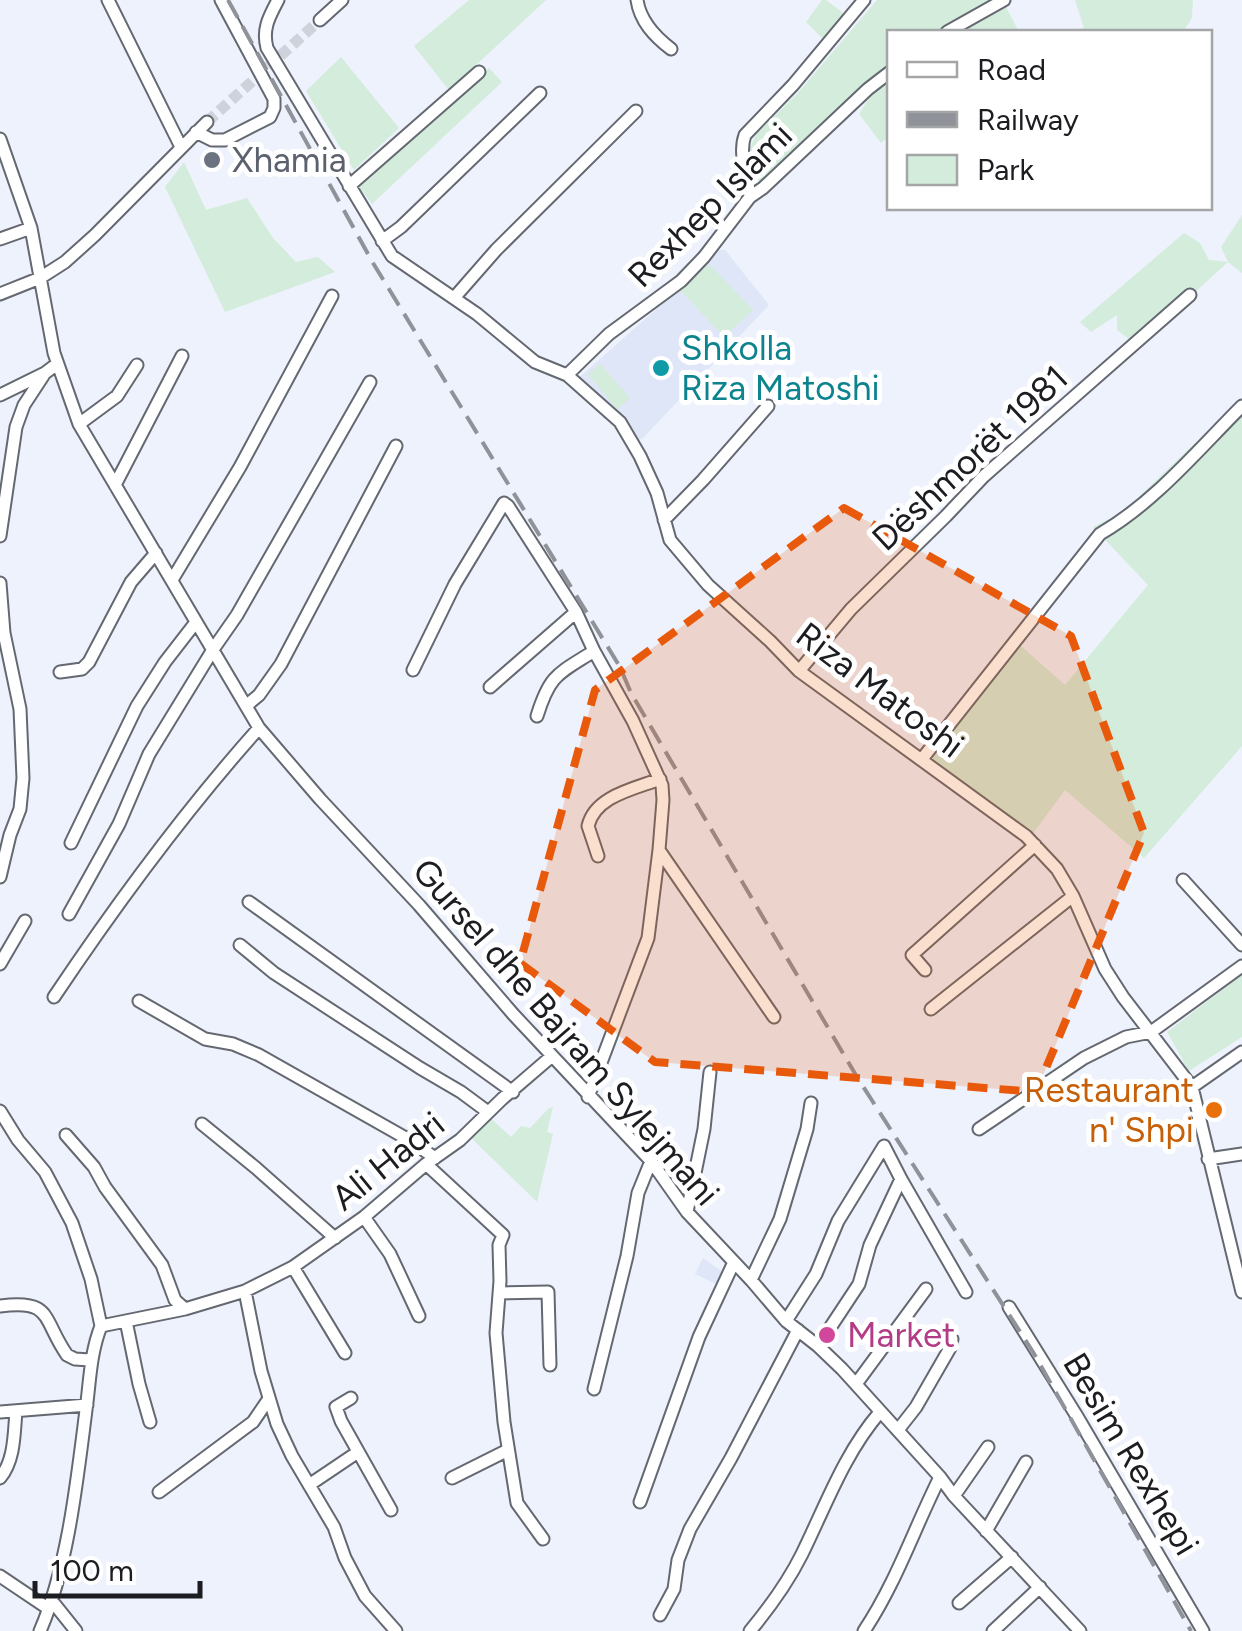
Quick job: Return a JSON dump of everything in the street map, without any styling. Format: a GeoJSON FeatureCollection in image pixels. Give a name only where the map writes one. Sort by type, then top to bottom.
{"type":"FeatureCollection","features":[{"type":"Feature","properties":{"kind":"street"},"geometry":{"type":"LineString","coordinates":[[108,0],[180,147]]}},
{"type":"Feature","properties":{"kind":"street"},"geometry":{"type":"LineString","coordinates":[[196,132],[212,140],[226,140],[270,117],[274,108],[274,99],[221,0]]}},
{"type":"Feature","properties":{"kind":"street","name":"Riza Matoshi"},"geometry":{"type":"LineString","coordinates":[[278,0],[267,20],[267,48],[392,256],[477,314],[535,362],[567,375],[620,422],[652,481],[670,540],[708,585],[799,671],[982,802],[1035,845],[1056,869],[1073,896],[1105,970],[1192,1087],[1242,1292]]}},
{"type":"Feature","properties":{"kind":"street"},"geometry":{"type":"LineString","coordinates":[[320,20],[342,0]]}},
{"type":"Feature","properties":{"kind":"street"},"geometry":{"type":"LineString","coordinates":[[637,0],[640,14],[651,31],[671,48]]}},
{"type":"Feature","properties":{"kind":"street"},"geometry":{"type":"LineString","coordinates":[[750,197],[741,146],[745,135],[864,0]]}},
{"type":"Feature","properties":{"kind":"street"},"geometry":{"type":"LineString","coordinates":[[951,30],[1004,0]]}},
{"type":"Feature","properties":{"kind":"street"},"geometry":{"type":"LineString","coordinates":[[349,186],[479,72]]}},
{"type":"Feature","properties":{"kind":"street","name":"Rexhep Islami"},"geometry":{"type":"LineString","coordinates":[[567,375],[609,334],[680,282],[750,197],[887,74]]}},
{"type":"Feature","properties":{"kind":"street"},"geometry":{"type":"LineString","coordinates":[[382,241],[540,94]]}},
{"type":"Feature","properties":{"kind":"street"},"geometry":{"type":"LineString","coordinates":[[454,298],[496,250],[636,112]]}},
{"type":"Feature","properties":{"kind":"street"},"geometry":{"type":"LineString","coordinates":[[0,294],[40,278],[66,262],[207,122]]}},
{"type":"Feature","properties":{"kind":"street","name":"Gursel dhe Bajram Sylejmani"},"geometry":{"type":"LineString","coordinates":[[0,142],[32,228],[57,364],[79,424],[260,728],[512,1014],[651,1161],[687,1212],[786,1320],[856,1384],[1080,1631]]}},
{"type":"Feature","properties":{"kind":"street"},"geometry":{"type":"LineString","coordinates":[[0,181],[14,176]]}},
{"type":"Feature","properties":{"kind":"street"},"geometry":{"type":"LineString","coordinates":[[0,239],[32,228]]}},
{"type":"Feature","properties":{"kind":"street","name":"Dëshmorët 1981"},"geometry":{"type":"LineString","coordinates":[[799,671],[851,610],[984,476],[1190,295]]}},
{"type":"Feature","properties":{"kind":"street"},"geometry":{"type":"LineString","coordinates":[[172,580],[240,467],[332,296]]}},
{"type":"Feature","properties":{"kind":"street"},"geometry":{"type":"LineString","coordinates":[[116,485],[182,356]]}},
{"type":"Feature","properties":{"kind":"street"},"geometry":{"type":"LineString","coordinates":[[0,395],[57,364]]}},
{"type":"Feature","properties":{"kind":"street"},"geometry":{"type":"LineString","coordinates":[[79,424],[117,396],[137,365]]}},
{"type":"Feature","properties":{"kind":"street"},"geometry":{"type":"LineString","coordinates":[[0,536],[16,427],[24,405],[45,373]]}},
{"type":"Feature","properties":{"kind":"street"},"geometry":{"type":"LineString","coordinates":[[69,914],[119,824],[149,754],[245,602],[370,382]]}},
{"type":"Feature","properties":{"kind":"street"},"geometry":{"type":"LineString","coordinates":[[664,520],[768,406]]}},
{"type":"Feature","properties":{"kind":"street"},"geometry":{"type":"LineString","coordinates":[[922,759],[1100,534],[1127,518],[1166,484],[1242,406]]}},
{"type":"Feature","properties":{"kind":"street"},"geometry":{"type":"LineString","coordinates":[[247,706],[259,696],[281,664],[396,446]]}},
{"type":"Feature","properties":{"kind":"street"},"geometry":{"type":"LineString","coordinates":[[414,670],[455,584],[504,502],[576,612],[660,779],[663,800],[648,938],[588,1097]]}},
{"type":"Feature","properties":{"kind":"street"},"geometry":{"type":"LineString","coordinates":[[60,672],[82,669],[89,662],[131,582],[156,553]]}},
{"type":"Feature","properties":{"kind":"street"},"geometry":{"type":"LineString","coordinates":[[0,583],[4,633],[20,710],[23,778],[20,809],[0,877]]}},
{"type":"Feature","properties":{"kind":"street"},"geometry":{"type":"LineString","coordinates":[[490,688],[576,612]]}},
{"type":"Feature","properties":{"kind":"street"},"geometry":{"type":"LineString","coordinates":[[71,844],[137,706],[196,622]]}},
{"type":"Feature","properties":{"kind":"street"},"geometry":{"type":"LineString","coordinates":[[537,716],[548,684],[594,651]]}},
{"type":"Feature","properties":{"kind":"street"},"geometry":{"type":"LineString","coordinates":[[54,997],[115,907],[221,771],[260,728]]}},
{"type":"Feature","properties":{"kind":"street"},"geometry":{"type":"LineString","coordinates":[[598,856],[588,826],[594,811],[605,801],[660,779]]}},
{"type":"Feature","properties":{"kind":"street"},"geometry":{"type":"LineString","coordinates":[[925,970],[912,954],[1035,845]]}},
{"type":"Feature","properties":{"kind":"street"},"geometry":{"type":"LineString","coordinates":[[659,850],[774,1017]]}},
{"type":"Feature","properties":{"kind":"street"},"geometry":{"type":"LineString","coordinates":[[1183,880],[1242,944]]}},
{"type":"Feature","properties":{"kind":"street"},"geometry":{"type":"LineString","coordinates":[[931,1009],[1073,896]]}},
{"type":"Feature","properties":{"kind":"street"},"geometry":{"type":"LineString","coordinates":[[249,902],[512,1092]]}},
{"type":"Feature","properties":{"kind":"street"},"geometry":{"type":"LineString","coordinates":[[0,964],[25,922]]}},
{"type":"Feature","properties":{"kind":"street"},"geometry":{"type":"LineString","coordinates":[[240,945],[274,973],[488,1112]]}},
{"type":"Feature","properties":{"kind":"street"},"geometry":{"type":"LineString","coordinates":[[979,1129],[1084,1058],[1126,1037],[1151,1032],[1242,966]]}},
{"type":"Feature","properties":{"kind":"street"},"geometry":{"type":"LineString","coordinates":[[139,1001],[205,1040],[234,1044],[275,1064],[411,1141],[503,1235],[499,1245],[496,1334],[508,1450],[516,1503],[542,1540]]}},
{"type":"Feature","properties":{"kind":"street"},"geometry":{"type":"LineString","coordinates":[[1192,1087],[1242,1052]]}},
{"type":"Feature","properties":{"kind":"street","name":"Ali Hadri"},"geometry":{"type":"LineString","coordinates":[[100,1326],[185,1309],[245,1291],[294,1267],[460,1140],[552,1056]]}},
{"type":"Feature","properties":{"kind":"street"},"geometry":{"type":"LineString","coordinates":[[687,1212],[704,1129],[710,1072]]}},
{"type":"Feature","properties":{"kind":"street"},"geometry":{"type":"LineString","coordinates":[[752,1280],[780,1219],[805,1139],[810,1104]]}},
{"type":"Feature","properties":{"kind":"street"},"geometry":{"type":"LineString","coordinates":[[0,1112],[45,1172],[72,1223],[91,1280],[100,1326],[90,1360],[69,1524],[51,1606],[40,1631]]}},
{"type":"Feature","properties":{"kind":"street"},"geometry":{"type":"LineString","coordinates":[[202,1124],[335,1238]]}},
{"type":"Feature","properties":{"kind":"street"},"geometry":{"type":"LineString","coordinates":[[66,1135],[94,1167],[162,1265],[175,1300],[185,1309]]}},
{"type":"Feature","properties":{"kind":"street"},"geometry":{"type":"LineString","coordinates":[[786,1320],[816,1274],[838,1220],[884,1146],[966,1292]]}},
{"type":"Feature","properties":{"kind":"street"},"geometry":{"type":"LineString","coordinates":[[1208,1159],[1242,1154]]}},
{"type":"Feature","properties":{"kind":"street"},"geometry":{"type":"LineString","coordinates":[[594,1389],[627,1256],[638,1193],[651,1161]]}},
{"type":"Feature","properties":{"kind":"street"},"geometry":{"type":"LineString","coordinates":[[818,1346],[859,1284],[870,1245],[901,1179]]}},
{"type":"Feature","properties":{"kind":"street"},"geometry":{"type":"LineString","coordinates":[[364,1217],[390,1254],[419,1316]]}},
{"type":"Feature","properties":{"kind":"street"},"geometry":{"type":"LineString","coordinates":[[640,1502],[699,1338],[734,1262]]}},
{"type":"Feature","properties":{"kind":"street"},"geometry":{"type":"LineString","coordinates":[[294,1267],[345,1353]]}},
{"type":"Feature","properties":{"kind":"street"},"geometry":{"type":"LineString","coordinates":[[856,1384],[926,1289]]}},
{"type":"Feature","properties":{"kind":"street"},"geometry":{"type":"LineString","coordinates":[[245,1291],[268,1400],[292,1456],[334,1527],[365,1596],[392,1630]]}},
{"type":"Feature","properties":{"kind":"street"},"geometry":{"type":"LineString","coordinates":[[499,1293],[548,1292],[550,1365]]}},
{"type":"Feature","properties":{"kind":"street"},"geometry":{"type":"LineString","coordinates":[[0,1306],[30,1304],[39,1308],[67,1355],[90,1360]]}},
{"type":"Feature","properties":{"kind":"street","name":"Besim Rexhepi"},"geometry":{"type":"LineString","coordinates":[[1009,1307],[1204,1631]]}},
{"type":"Feature","properties":{"kind":"street"},"geometry":{"type":"LineString","coordinates":[[126,1321],[150,1422]]}},
{"type":"Feature","properties":{"kind":"street"},"geometry":{"type":"LineString","coordinates":[[660,1616],[674,1589],[678,1560],[690,1530],[798,1330]]}},
{"type":"Feature","properties":{"kind":"street"},"geometry":{"type":"LineString","coordinates":[[898,1430],[916,1407],[952,1339]]}},
{"type":"Feature","properties":{"kind":"street"},"geometry":{"type":"LineString","coordinates":[[351,1398],[336,1408],[391,1510]]}},
{"type":"Feature","properties":{"kind":"street"},"geometry":{"type":"LineString","coordinates":[[159,1492],[253,1422],[268,1400]]}},
{"type":"Feature","properties":{"kind":"street"},"geometry":{"type":"LineString","coordinates":[[0,1412],[87,1404]]}},
{"type":"Feature","properties":{"kind":"street"},"geometry":{"type":"LineString","coordinates":[[0,1478],[13,1445],[16,1410]]}},
{"type":"Feature","properties":{"kind":"street"},"geometry":{"type":"LineString","coordinates":[[750,1631],[781,1592],[850,1451],[880,1412]]}},
{"type":"Feature","properties":{"kind":"street"},"geometry":{"type":"LineString","coordinates":[[954,1496],[988,1447]]}},
{"type":"Feature","properties":{"kind":"street"},"geometry":{"type":"LineString","coordinates":[[452,1478],[508,1450]]}},
{"type":"Feature","properties":{"kind":"street"},"geometry":{"type":"LineString","coordinates":[[309,1485],[358,1452]]}},
{"type":"Feature","properties":{"kind":"street"},"geometry":{"type":"LineString","coordinates":[[986,1531],[1026,1462]]}},
{"type":"Feature","properties":{"kind":"street"},"geometry":{"type":"LineString","coordinates":[[864,1631],[898,1572],[940,1477]]}},
{"type":"Feature","properties":{"kind":"street"},"geometry":{"type":"LineString","coordinates":[[960,1603],[1012,1557]]}},
{"type":"Feature","properties":{"kind":"street"},"geometry":{"type":"LineString","coordinates":[[0,1576],[51,1606],[76,1631]]}},
{"type":"Feature","properties":{"kind":"street"},"geometry":{"type":"LineString","coordinates":[[993,1631],[1040,1587]]}},
{"type":"Feature","properties":{"kind":"highlighted area"},"geometry":{"type":"Polygon","coordinates":[[[844,508],[1071,636],[1144,833],[1036,1092],[655,1062],[520,963],[595,690],[844,508]]]}},
{"type":"Feature","properties":{"kind":"shaded area"},"geometry":{"type":"Polygon","coordinates":[[[716,250],[725,250],[769,305],[643,438],[633,443],[575,381],[678,290],[716,250]]]}},
{"type":"Feature","properties":{"kind":"shaded area"},"geometry":{"type":"Polygon","coordinates":[[[703,1258],[724,1273],[716,1284],[695,1274],[703,1258]]]}},
{"type":"Feature","properties":{"kind":"green space"},"geometry":{"type":"Polygon","coordinates":[[[469,0],[546,0],[449,90],[414,46],[469,0]]]}},
{"type":"Feature","properties":{"kind":"green space"},"geometry":{"type":"Polygon","coordinates":[[[822,0],[846,15],[824,40],[806,22],[822,0]]]}},
{"type":"Feature","properties":{"kind":"green space"},"geometry":{"type":"Polygon","coordinates":[[[877,0],[989,0],[940,30],[887,30],[887,68],[760,187],[748,154],[756,134],[797,94],[877,0]]]}},
{"type":"Feature","properties":{"kind":"green space"},"geometry":{"type":"Polygon","coordinates":[[[1075,0],[1193,0],[1192,18],[1184,30],[1072,30],[1084,28],[1075,0]]]}},
{"type":"Feature","properties":{"kind":"green space"},"geometry":{"type":"Polygon","coordinates":[[[1006,7],[1018,30],[965,30],[1006,7]]]}},
{"type":"Feature","properties":{"kind":"green space"},"geometry":{"type":"Polygon","coordinates":[[[341,57],[399,128],[354,170],[306,91],[341,57]]]}},
{"type":"Feature","properties":{"kind":"green space"},"geometry":{"type":"Polygon","coordinates":[[[489,68],[502,82],[372,204],[357,184],[489,68]]]}},
{"type":"Feature","properties":{"kind":"green space"},"geometry":{"type":"Polygon","coordinates":[[[887,80],[887,138],[881,143],[859,114],[875,89],[887,80]]]}},
{"type":"Feature","properties":{"kind":"green space"},"geometry":{"type":"Polygon","coordinates":[[[184,162],[206,210],[247,198],[273,238],[296,262],[318,257],[335,272],[225,312],[165,187],[184,162]]]}},
{"type":"Feature","properties":{"kind":"green space"},"geometry":{"type":"Polygon","coordinates":[[[1242,215],[1242,273],[1228,262],[1221,247],[1242,215]]]}},
{"type":"Feature","properties":{"kind":"green space"},"geometry":{"type":"Polygon","coordinates":[[[1184,233],[1200,243],[1209,260],[1228,262],[1137,345],[1117,330],[1117,315],[1091,332],[1080,322],[1184,233]]]}},
{"type":"Feature","properties":{"kind":"green space"},"geometry":{"type":"Polygon","coordinates":[[[709,264],[753,310],[724,337],[680,290],[709,264]]]}},
{"type":"Feature","properties":{"kind":"green space"},"geometry":{"type":"Polygon","coordinates":[[[600,364],[630,398],[617,409],[588,374],[600,364]]]}},
{"type":"Feature","properties":{"kind":"green space"},"geometry":{"type":"Polygon","coordinates":[[[1242,398],[1242,746],[1144,858],[1065,790],[1032,835],[921,755],[1011,637],[1065,685],[1148,585],[1093,527],[1123,512],[1242,398]]]}},
{"type":"Feature","properties":{"kind":"green space"},"geometry":{"type":"Polygon","coordinates":[[[1242,975],[1242,1037],[1189,1071],[1167,1032],[1242,975]]]}},
{"type":"Feature","properties":{"kind":"green space"},"geometry":{"type":"Polygon","coordinates":[[[553,1107],[547,1132],[553,1134],[537,1202],[468,1135],[487,1115],[511,1137],[521,1126],[530,1128],[553,1107]]]}},
{"type":"Feature","properties":{"kind":"tunnel"},"geometry":{"type":"LineString","coordinates":[[207,122],[320,20]]}},
{"type":"Feature","properties":{"kind":"railway"},"geometry":{"type":"LineString","coordinates":[[228,0],[373,263],[620,667],[631,693],[857,1077],[1033,1352],[1191,1631]]}},
{"type":"Feature","properties":{"kind":"place","name":"Xhamia"},"geometry":{"type":"Point","coordinates":[212,160]}},
{"type":"Feature","properties":{"kind":"place","name":"Shkolla Riza Matoshi"},"geometry":{"type":"Point","coordinates":[661,368]}},
{"type":"Feature","properties":{"kind":"place","name":"Restaurant n' Shpi"},"geometry":{"type":"Point","coordinates":[1214,1110]}},
{"type":"Feature","properties":{"kind":"place","name":"Market"},"geometry":{"type":"Point","coordinates":[827,1335]}}]}
